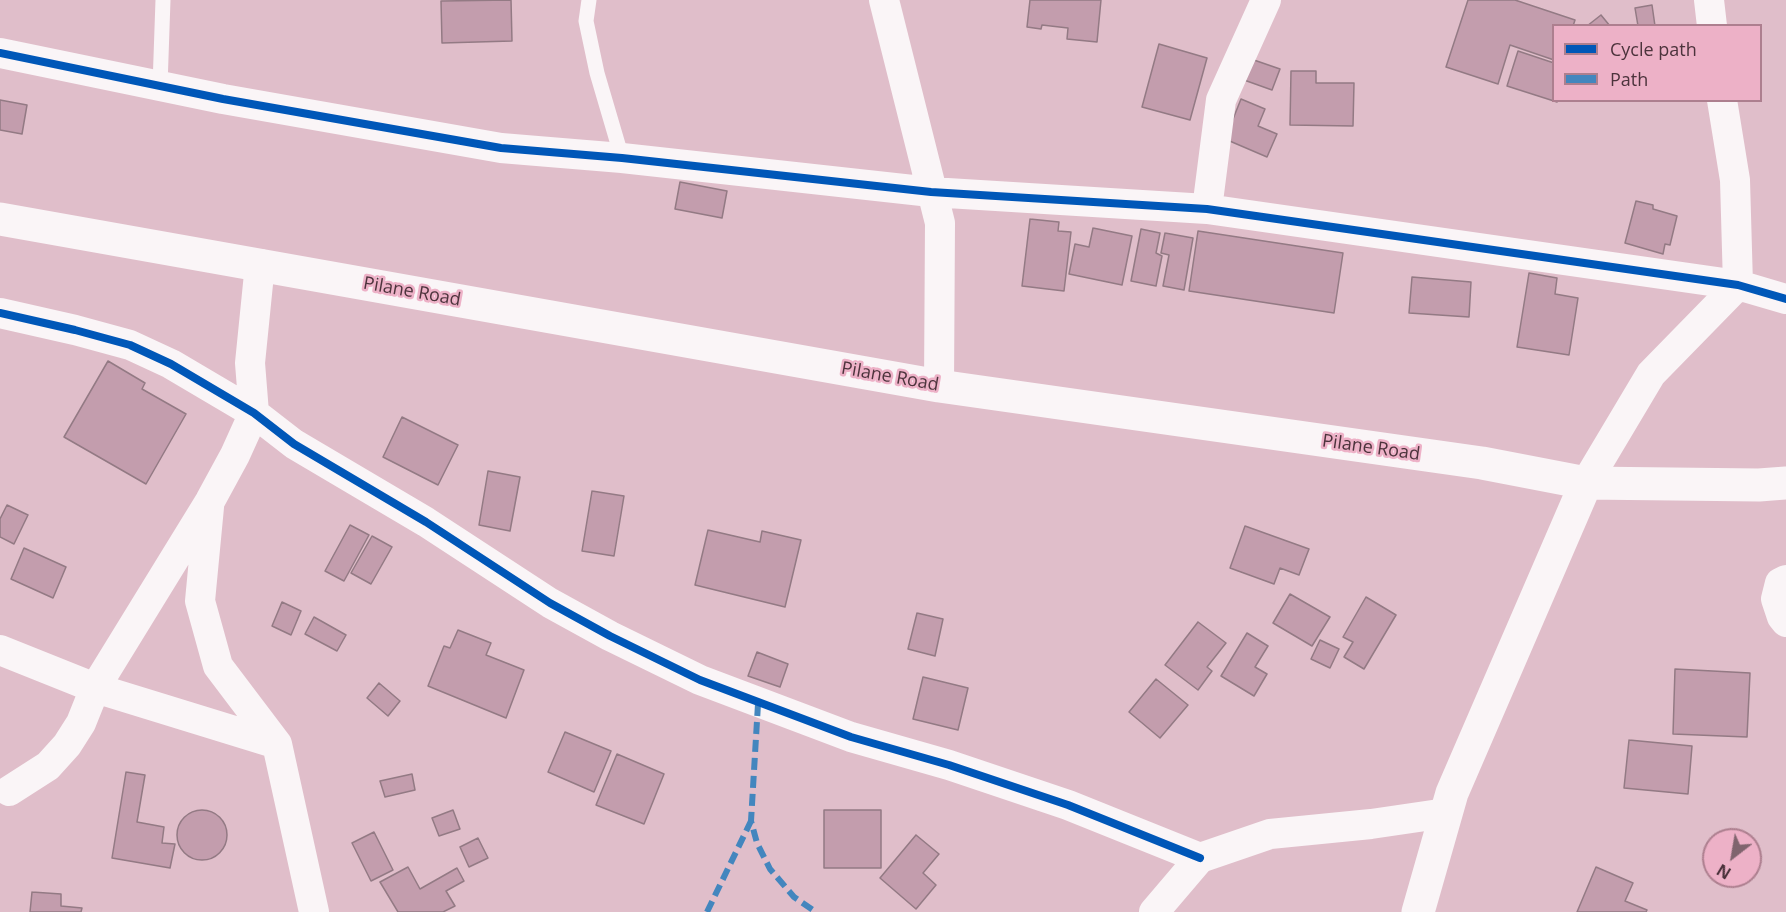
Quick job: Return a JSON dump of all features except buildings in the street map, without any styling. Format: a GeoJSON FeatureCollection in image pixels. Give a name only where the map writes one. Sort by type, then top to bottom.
{"type":"FeatureCollection","features":[{"type":"Feature","properties":{"kind":"main road","name":"Pilane Road"},"geometry":{"type":"LineString","coordinates":[[0,219],[939,386],[1470,462],[1586,483],[1759,485],[1786,483]]}},
{"type":"Feature","properties":{"kind":"main road"},"geometry":{"type":"LineString","coordinates":[[1419,912],[1452,793],[1586,483]]}},
{"type":"Feature","properties":{"kind":"street"},"geometry":{"type":"LineString","coordinates":[[884,0],[940,223],[939,386]]}},
{"type":"Feature","properties":{"kind":"street"},"geometry":{"type":"LineString","coordinates":[[1206,209],[1221,100],[1266,0]]}},
{"type":"Feature","properties":{"kind":"street"},"geometry":{"type":"LineString","coordinates":[[1709,0],[1712,24]]}},
{"type":"Feature","properties":{"kind":"street"},"geometry":{"type":"LineString","coordinates":[[0,53],[222,99],[501,148],[622,158],[931,192],[1206,209],[1738,285],[1786,299]]}},
{"type":"Feature","properties":{"kind":"street"},"geometry":{"type":"LineString","coordinates":[[1586,483],[1651,374],[1738,285],[1735,180],[1722,102]]}},
{"type":"Feature","properties":{"kind":"street"},"geometry":{"type":"LineString","coordinates":[[9,791],[48,766],[67,745],[81,723],[95,688],[210,501],[235,455],[254,413],[250,363],[260,264]]}},
{"type":"Feature","properties":{"kind":"street"},"geometry":{"type":"LineString","coordinates":[[0,314],[75,330],[130,345],[171,364],[254,413],[294,444],[426,522],[550,603],[700,681],[851,737],[949,765],[1068,805],[1200,858]]}},
{"type":"Feature","properties":{"kind":"street"},"geometry":{"type":"LineString","coordinates":[[210,501],[200,601],[218,666],[277,744],[314,912]]}},
{"type":"Feature","properties":{"kind":"street"},"geometry":{"type":"LineString","coordinates":[[1786,580],[1780,583],[1776,599],[1786,622]]}},
{"type":"Feature","properties":{"kind":"street"},"geometry":{"type":"LineString","coordinates":[[0,650],[95,688],[277,744]]}},
{"type":"Feature","properties":{"kind":"street"},"geometry":{"type":"LineString","coordinates":[[1154,912],[1200,858],[1270,834],[1371,824],[1446,813]]}},
{"type":"Feature","properties":{"kind":"lane"},"geometry":{"type":"LineString","coordinates":[[160,86],[163,0]]}},
{"type":"Feature","properties":{"kind":"lane"},"geometry":{"type":"LineString","coordinates":[[589,0],[586,21],[595,63],[622,158]]}},
{"type":"Feature","properties":{"kind":"marked path"},"geometry":{"type":"LineString","coordinates":[[758,704],[751,821],[757,843],[770,869],[794,897],[816,912]]}},
{"type":"Feature","properties":{"kind":"marked path"},"geometry":{"type":"LineString","coordinates":[[707,912],[751,821]]}},
{"type":"Feature","properties":{"kind":"cycle path"},"geometry":{"type":"LineString","coordinates":[[0,53],[223,99],[501,148],[622,158],[931,192],[1207,209],[1738,285],[1786,299]]}},
{"type":"Feature","properties":{"kind":"cycle path"},"geometry":{"type":"LineString","coordinates":[[0,313],[130,345],[171,364],[254,413],[294,444],[426,522],[550,603],[610,636],[700,680],[851,737],[949,765],[1068,805],[1200,858]]}}]}
